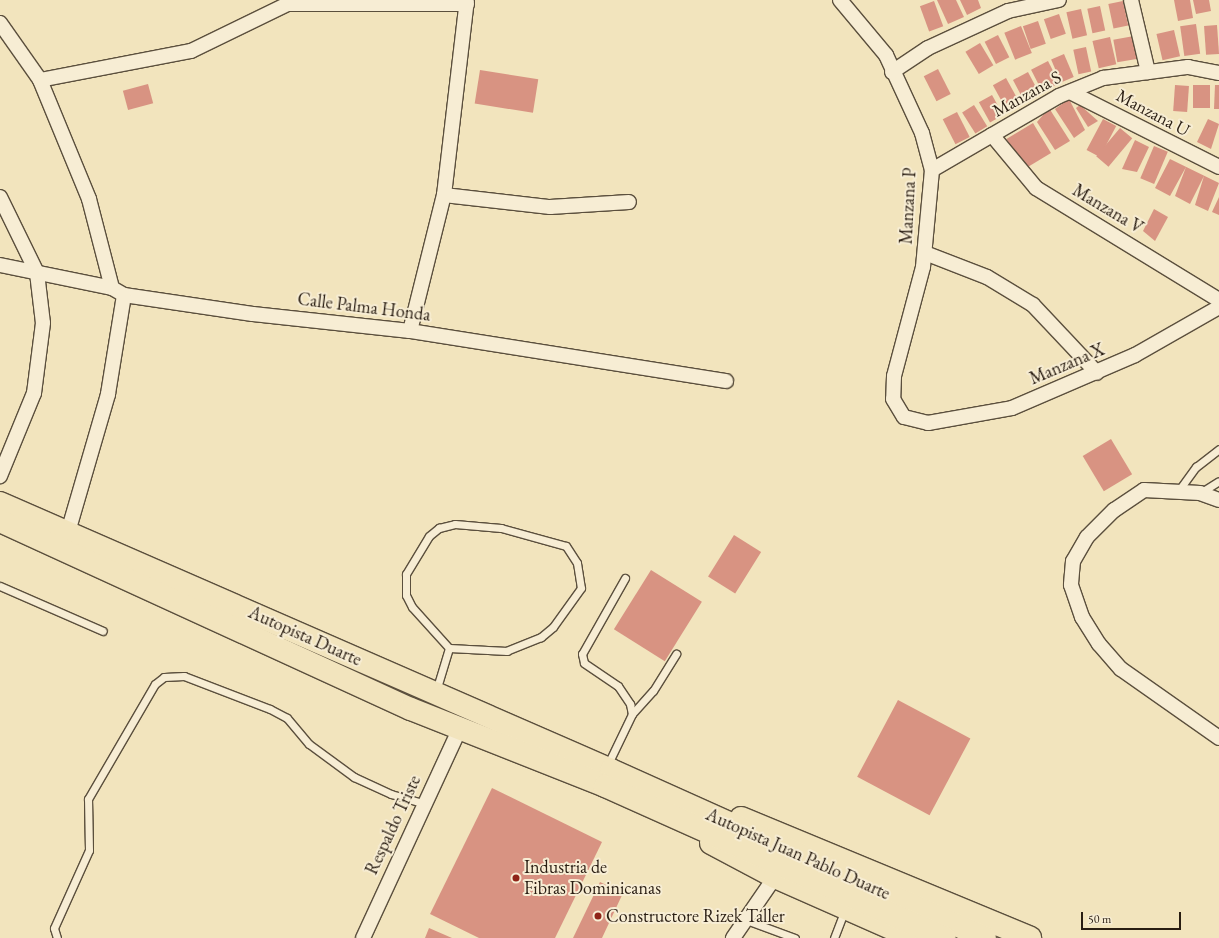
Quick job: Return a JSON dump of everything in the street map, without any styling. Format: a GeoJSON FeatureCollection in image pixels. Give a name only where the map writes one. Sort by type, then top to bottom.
{"type":"FeatureCollection","features":[{"type":"Feature","properties":{"kind":"main road","name":"Autopista Duarte"},"geometry":{"type":"LineString","coordinates":[[0,503],[435,693],[607,775]]}},
{"type":"Feature","properties":{"kind":"main road","name":"Autopista Duarte"},"geometry":{"type":"LineString","coordinates":[[0,521],[411,709],[460,728],[607,775]]}},
{"type":"Feature","properties":{"kind":"main road"},"geometry":{"type":"LineString","coordinates":[[607,775],[775,878],[913,938]]}},
{"type":"Feature","properties":{"kind":"main road"},"geometry":{"type":"LineString","coordinates":[[607,775],[795,839],[1030,938]]}},
{"type":"Feature","properties":{"kind":"main road","name":"Autopista Juan Pablo Duarte"},"geometry":{"type":"LineString","coordinates":[[607,775],[945,938]]}},
{"type":"Feature","properties":{"kind":"main road","name":"Autopista Juan Pablo Duarte"},"geometry":{"type":"LineString","coordinates":[[607,775],[985,938]]}},
{"type":"Feature","properties":{"kind":"street","name":"Manzana P"},"geometry":{"type":"LineString","coordinates":[[840,0],[886,55],[892,72],[922,133],[932,170],[925,253],[894,376],[893,398],[904,417],[918,422]]}},
{"type":"Feature","properties":{"kind":"street"},"geometry":{"type":"LineString","coordinates":[[892,72],[928,48],[1008,11],[1059,0]]}},
{"type":"Feature","properties":{"kind":"street"},"geometry":{"type":"LineString","coordinates":[[1131,0],[1148,72]]}},
{"type":"Feature","properties":{"kind":"street"},"geometry":{"type":"LineString","coordinates":[[40,80],[191,51],[288,2],[467,2],[444,195],[410,331]]}},
{"type":"Feature","properties":{"kind":"street"},"geometry":{"type":"LineString","coordinates":[[0,23],[40,80],[89,199],[118,292],[108,394],[68,532]]}},
{"type":"Feature","properties":{"kind":"street","name":"Manzana S"},"geometry":{"type":"LineString","coordinates":[[932,170],[1070,92],[1103,78],[1188,66],[1219,72]]}},
{"type":"Feature","properties":{"kind":"street","name":"Manzana U"},"geometry":{"type":"LineString","coordinates":[[1070,92],[1219,168]]}},
{"type":"Feature","properties":{"kind":"street","name":"Manzana V"},"geometry":{"type":"LineString","coordinates":[[992,135],[1036,188],[1219,300]]}},
{"type":"Feature","properties":{"kind":"street"},"geometry":{"type":"LineString","coordinates":[[444,195],[550,207],[629,202]]}},
{"type":"Feature","properties":{"kind":"street"},"geometry":{"type":"LineString","coordinates":[[0,197],[37,273],[43,323],[34,393],[0,476]]}},
{"type":"Feature","properties":{"kind":"street"},"geometry":{"type":"LineString","coordinates":[[925,253],[987,277],[1033,304],[1097,372]]}},
{"type":"Feature","properties":{"kind":"street","name":"Calle Palma Honda"},"geometry":{"type":"LineString","coordinates":[[0,265],[118,292],[253,314],[410,331],[726,380]]}},
{"type":"Feature","properties":{"kind":"street","name":"Manzana X"},"geometry":{"type":"LineString","coordinates":[[918,422],[1012,408],[1135,355],[1219,307]]}},
{"type":"Feature","properties":{"kind":"street"},"geometry":{"type":"LineString","coordinates":[[1219,500],[1200,493],[1179,490],[1144,490],[1114,510],[1087,538],[1073,560],[1071,585],[1082,617],[1099,644],[1121,669],[1219,738]]}},
{"type":"Feature","properties":{"kind":"street","name":"Respaldo Triste"},"geometry":{"type":"LineString","coordinates":[[363,938],[423,804],[460,728]]}},
{"type":"Feature","properties":{"kind":"street"},"geometry":{"type":"LineString","coordinates":[[733,938],[775,878]]}},
{"type":"Feature","properties":{"kind":"lane"},"geometry":{"type":"LineString","coordinates":[[1179,490],[1196,467],[1219,449]]}},
{"type":"Feature","properties":{"kind":"lane"},"geometry":{"type":"LineString","coordinates":[[1200,493],[1219,481]]}},
{"type":"Feature","properties":{"kind":"lane"},"geometry":{"type":"LineString","coordinates":[[455,524],[502,528],[566,546],[577,562],[580,588],[566,612],[553,627],[541,637],[507,650],[449,648],[412,607],[406,595],[406,574],[429,536],[439,528],[455,524]]}},
{"type":"Feature","properties":{"kind":"lane"},"geometry":{"type":"LineString","coordinates":[[625,578],[582,654],[584,663],[618,686],[630,704],[632,714]]}},
{"type":"Feature","properties":{"kind":"lane"},"geometry":{"type":"LineString","coordinates":[[0,586],[103,631]]}},
{"type":"Feature","properties":{"kind":"lane"},"geometry":{"type":"LineString","coordinates":[[435,693],[449,648]]}},
{"type":"Feature","properties":{"kind":"lane"},"geometry":{"type":"LineString","coordinates":[[607,775],[632,714],[654,691],[676,654]]}},
{"type":"Feature","properties":{"kind":"lane"},"geometry":{"type":"LineString","coordinates":[[57,938],[54,928],[89,850],[88,799],[155,684],[164,677],[184,676],[270,709],[287,718],[310,744],[354,777],[391,794],[423,804]]}},
{"type":"Feature","properties":{"kind":"lane"},"geometry":{"type":"LineString","coordinates":[[834,938],[846,909]]}},
{"type":"Feature","properties":{"kind":"lane"},"geometry":{"type":"LineString","coordinates":[[746,920],[795,938]]}},
{"type":"Feature","properties":{"kind":"building"},"geometry":{"type":"Polygon","coordinates":[[[937,0],[956,0],[964,17],[948,24],[937,0]]]}},
{"type":"Feature","properties":{"kind":"building"},"geometry":{"type":"Polygon","coordinates":[[[960,0],[978,0],[981,8],[967,15],[960,0]]]}},
{"type":"Feature","properties":{"kind":"building"},"geometry":{"type":"Polygon","coordinates":[[[1174,0],[1190,0],[1193,18],[1178,21],[1174,0]]]}},
{"type":"Feature","properties":{"kind":"building"},"geometry":{"type":"Polygon","coordinates":[[[1193,0],[1209,0],[1211,11],[1196,14],[1193,0]]]}},
{"type":"Feature","properties":{"kind":"building"},"geometry":{"type":"Polygon","coordinates":[[[934,1],[943,26],[929,32],[920,6],[934,1]]]}},
{"type":"Feature","properties":{"kind":"building"},"geometry":{"type":"Polygon","coordinates":[[[1123,1],[1128,25],[1114,29],[1108,4],[1123,1]]]}},
{"type":"Feature","properties":{"kind":"building"},"geometry":{"type":"Polygon","coordinates":[[[1100,6],[1105,30],[1092,33],[1087,9],[1100,6]]]}},
{"type":"Feature","properties":{"kind":"building"},"geometry":{"type":"Polygon","coordinates":[[[1081,9],[1087,35],[1072,39],[1066,12],[1081,9]]]}},
{"type":"Feature","properties":{"kind":"building"},"geometry":{"type":"Polygon","coordinates":[[[1059,14],[1066,34],[1051,39],[1044,19],[1059,14]]]}},
{"type":"Feature","properties":{"kind":"building"},"geometry":{"type":"Polygon","coordinates":[[[1038,21],[1046,44],[1031,49],[1023,26],[1038,21]]]}},
{"type":"Feature","properties":{"kind":"building"},"geometry":{"type":"Polygon","coordinates":[[[1196,24],[1200,54],[1184,56],[1180,26],[1196,24]]]}},
{"type":"Feature","properties":{"kind":"building"},"geometry":{"type":"Polygon","coordinates":[[[1217,25],[1219,54],[1206,55],[1204,26],[1217,25]]]}},
{"type":"Feature","properties":{"kind":"building"},"geometry":{"type":"Polygon","coordinates":[[[1021,26],[1032,53],[1015,60],[1004,33],[1021,26]]]}},
{"type":"Feature","properties":{"kind":"building"},"geometry":{"type":"Polygon","coordinates":[[[1174,30],[1180,56],[1163,60],[1156,34],[1174,30]]]}},
{"type":"Feature","properties":{"kind":"building"},"geometry":{"type":"Polygon","coordinates":[[[998,35],[1009,57],[996,64],[985,42],[998,35]]]}},
{"type":"Feature","properties":{"kind":"building"},"geometry":{"type":"Polygon","coordinates":[[[1134,36],[1138,59],[1117,62],[1113,40],[1134,36]]]}},
{"type":"Feature","properties":{"kind":"building"},"geometry":{"type":"Polygon","coordinates":[[[1110,37],[1116,64],[1099,68],[1092,41],[1110,37]]]}},
{"type":"Feature","properties":{"kind":"building"},"geometry":{"type":"Polygon","coordinates":[[[980,43],[993,65],[979,74],[965,52],[980,43]]]}},
{"type":"Feature","properties":{"kind":"building"},"geometry":{"type":"Polygon","coordinates":[[[1086,47],[1091,71],[1078,74],[1073,50],[1086,47]]]}},
{"type":"Feature","properties":{"kind":"building"},"geometry":{"type":"Polygon","coordinates":[[[1064,54],[1074,77],[1061,82],[1051,59],[1064,54]]]}},
{"type":"Feature","properties":{"kind":"building"},"geometry":{"type":"Polygon","coordinates":[[[1048,61],[1059,83],[1042,92],[1031,70],[1048,61]]]}},
{"type":"Feature","properties":{"kind":"building"},"geometry":{"type":"Polygon","coordinates":[[[938,69],[951,94],[936,101],[924,76],[938,69]]]}},
{"type":"Feature","properties":{"kind":"building"},"geometry":{"type":"Polygon","coordinates":[[[480,70],[538,79],[533,113],[475,104],[480,70]]]}},
{"type":"Feature","properties":{"kind":"building"},"geometry":{"type":"Polygon","coordinates":[[[1028,72],[1040,95],[1025,103],[1013,80],[1028,72]]]}},
{"type":"Feature","properties":{"kind":"building"},"geometry":{"type":"Polygon","coordinates":[[[1006,78],[1021,105],[1008,112],[993,85],[1006,78]]]}},
{"type":"Feature","properties":{"kind":"building"},"geometry":{"type":"Polygon","coordinates":[[[148,84],[153,103],[128,110],[123,91],[148,84]]]}},
{"type":"Feature","properties":{"kind":"building"},"geometry":{"type":"Polygon","coordinates":[[[1175,85],[1189,86],[1187,112],[1173,111],[1175,85]]]}},
{"type":"Feature","properties":{"kind":"building"},"geometry":{"type":"Polygon","coordinates":[[[1193,85],[1210,85],[1210,108],[1193,108],[1193,85]]]}},
{"type":"Feature","properties":{"kind":"building"},"geometry":{"type":"Polygon","coordinates":[[[1215,85],[1219,85],[1219,109],[1214,109],[1215,85]]]}},
{"type":"Feature","properties":{"kind":"building"},"geometry":{"type":"Polygon","coordinates":[[[992,95],[1003,115],[990,122],[979,102],[992,95]]]}},
{"type":"Feature","properties":{"kind":"building"},"geometry":{"type":"Polygon","coordinates":[[[1069,99],[1085,130],[1074,138],[1055,109],[1069,99]]]}},
{"type":"Feature","properties":{"kind":"building"},"geometry":{"type":"Polygon","coordinates":[[[974,105],[987,126],[975,134],[962,112],[974,105]]]}},
{"type":"Feature","properties":{"kind":"building"},"geometry":{"type":"Polygon","coordinates":[[[1080,105],[1098,121],[1088,127],[1076,108],[1080,105]]]}},
{"type":"Feature","properties":{"kind":"building"},"geometry":{"type":"Polygon","coordinates":[[[1049,108],[1070,141],[1055,150],[1037,122],[1049,108]]]}},
{"type":"Feature","properties":{"kind":"building"},"geometry":{"type":"Polygon","coordinates":[[[957,112],[970,137],[955,144],[943,119],[957,112]]]}},
{"type":"Feature","properties":{"kind":"building"},"geometry":{"type":"Polygon","coordinates":[[[1103,119],[1116,126],[1100,157],[1087,150],[1103,119]]]}},
{"type":"Feature","properties":{"kind":"building"},"geometry":{"type":"Polygon","coordinates":[[[1208,119],[1219,124],[1211,149],[1197,142],[1208,119]]]}},
{"type":"Feature","properties":{"kind":"building"},"geometry":{"type":"Polygon","coordinates":[[[1033,123],[1051,153],[1024,169],[1006,139],[1033,123]]]}},
{"type":"Feature","properties":{"kind":"building"},"geometry":{"type":"Polygon","coordinates":[[[1120,128],[1132,138],[1108,167],[1096,156],[1120,128]]]}},
{"type":"Feature","properties":{"kind":"building"},"geometry":{"type":"Polygon","coordinates":[[[1135,140],[1149,147],[1137,172],[1122,169],[1135,140]]]}},
{"type":"Feature","properties":{"kind":"building"},"geometry":{"type":"Polygon","coordinates":[[[1154,146],[1168,152],[1154,184],[1140,178],[1154,146]]]}},
{"type":"Feature","properties":{"kind":"building"},"geometry":{"type":"Polygon","coordinates":[[[1170,159],[1219,183],[1208,211],[1195,205],[1204,176],[1190,204],[1175,196],[1186,167],[1170,196],[1155,188],[1170,159]]]}},
{"type":"Feature","properties":{"kind":"building"},"geometry":{"type":"Polygon","coordinates":[[[1219,197],[1219,215],[1212,212],[1219,197]]]}},
{"type":"Feature","properties":{"kind":"building"},"geometry":{"type":"Polygon","coordinates":[[[1154,209],[1168,217],[1155,241],[1143,231],[1154,209]]]}},
{"type":"Feature","properties":{"kind":"building"},"geometry":{"type":"Polygon","coordinates":[[[1111,439],[1132,474],[1104,491],[1083,456],[1111,439]]]}},
{"type":"Feature","properties":{"kind":"building"},"geometry":{"type":"Polygon","coordinates":[[[734,535],[761,552],[735,594],[708,577],[734,535]]]}},
{"type":"Feature","properties":{"kind":"building"},"geometry":{"type":"Polygon","coordinates":[[[651,570],[702,602],[665,661],[614,629],[651,570]]]}},
{"type":"Feature","properties":{"kind":"building"},"geometry":{"type":"Polygon","coordinates":[[[898,700],[970,738],[930,815],[857,777],[898,700]]]}},
{"type":"Feature","properties":{"kind":"building","name":"Industria de Fibras Dominicanas"},"geometry":{"type":"Polygon","coordinates":[[[492,788],[602,842],[555,938],[479,938],[430,914],[492,788]]]}},
{"type":"Feature","properties":{"kind":"building","name":"Constructore Rizek Taller"},"geometry":{"type":"Polygon","coordinates":[[[600,882],[623,893],[602,938],[573,938],[600,882]]]}},
{"type":"Feature","properties":{"kind":"building"},"geometry":{"type":"Polygon","coordinates":[[[429,928],[452,938],[425,938],[429,928]]]}},
{"type":"Feature","properties":{"kind":"place","name":"Industria de Fibras Dominicanas"},"geometry":{"type":"Point","coordinates":[516,878]}},
{"type":"Feature","properties":{"kind":"place","name":"Constructore Rizek Taller"},"geometry":{"type":"Point","coordinates":[598,916]}}]}
